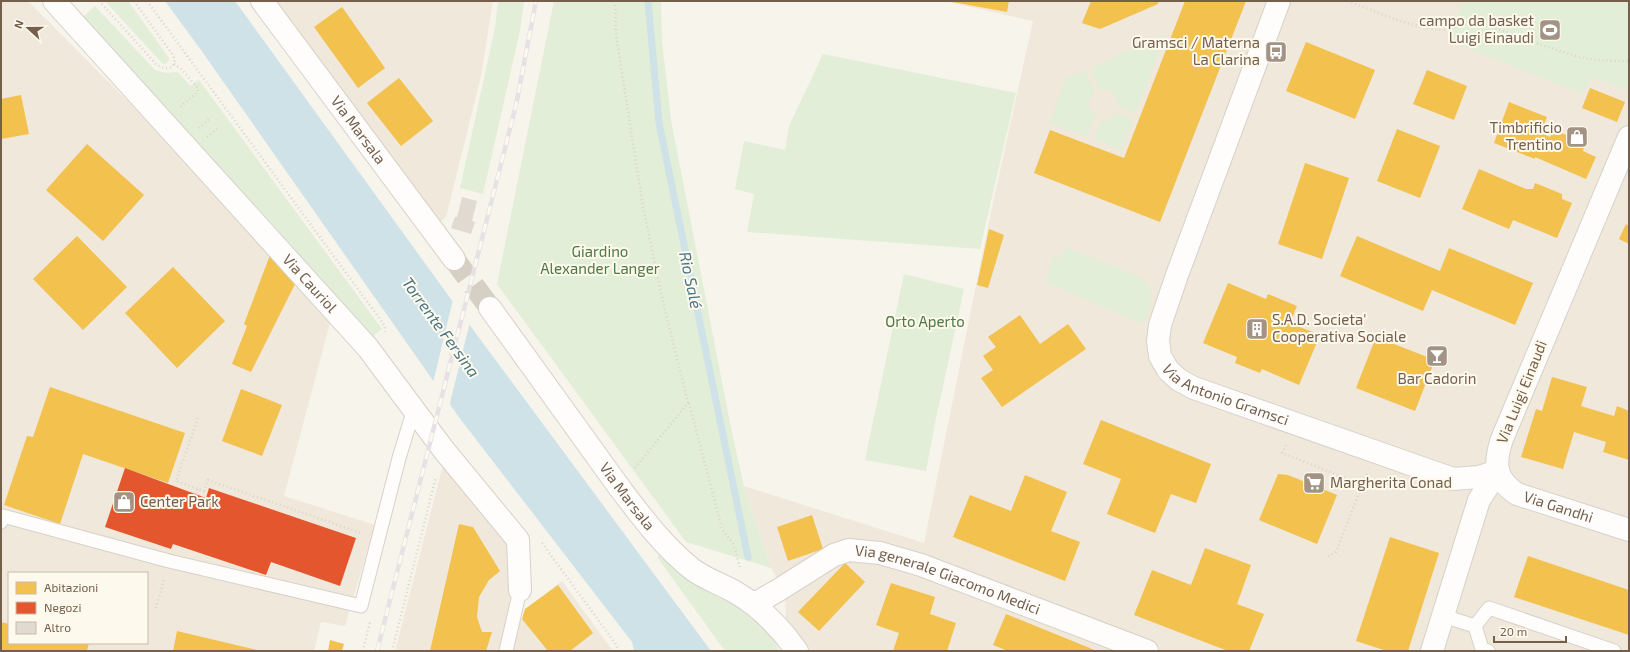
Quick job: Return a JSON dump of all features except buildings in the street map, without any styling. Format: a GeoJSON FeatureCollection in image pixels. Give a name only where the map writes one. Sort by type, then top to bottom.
{"type":"FeatureCollection","features":[{"type":"Feature","properties":{"kind":"street","name":"Via Cauriol"},"geometry":{"type":"LineString","coordinates":[[54,1],[368,348],[443,449],[518,540],[520,590]]}},
{"type":"Feature","properties":{"kind":"street","name":"Via Marsala"},"geometry":{"type":"LineString","coordinates":[[262,1],[454,259]]}},
{"type":"Feature","properties":{"kind":"street","name":"Via Antonio Gramsci"},"geometry":{"type":"LineString","coordinates":[[1279,1],[1177,275],[1160,325],[1158,340],[1160,356],[1168,370],[1179,380],[1194,388],[1453,479],[1479,478],[1498,471]]}},
{"type":"Feature","properties":{"kind":"street","name":"Via Luigi Einaudi"},"geometry":{"type":"LineString","coordinates":[[1498,471],[1497,455],[1502,439],[1629,137]]}},
{"type":"Feature","properties":{"kind":"street","name":"Via Marsala"},"geometry":{"type":"LineString","coordinates":[[490,308],[618,487],[673,554],[694,570],[754,604],[784,633],[797,651]]}},
{"type":"Feature","properties":{"kind":"street","name":"Via Gandhi"},"geometry":{"type":"LineString","coordinates":[[1498,471],[1500,478],[1506,485],[1518,494],[1629,530]]}},
{"type":"Feature","properties":{"kind":"street"},"geometry":{"type":"LineString","coordinates":[[1432,651],[1479,500],[1498,471]]}},
{"type":"Feature","properties":{"kind":"street","name":"Via generale Giacomo Medici"},"geometry":{"type":"LineString","coordinates":[[754,604],[834,555],[849,550],[880,553],[922,565],[1147,651]]}},
{"type":"Feature","properties":{"kind":"lane"},"geometry":{"type":"LineString","coordinates":[[1,522],[3,516],[169,561],[361,606],[414,409]]}},
{"type":"Feature","properties":{"kind":"lane"},"geometry":{"type":"LineString","coordinates":[[506,651],[520,590]]}},
{"type":"Feature","properties":{"kind":"lane"},"geometry":{"type":"LineString","coordinates":[[1475,626],[1488,608],[1614,651]]}},
{"type":"Feature","properties":{"kind":"lane"},"geometry":{"type":"LineString","coordinates":[[1443,616],[1475,626]]}},
{"type":"Feature","properties":{"kind":"lane"},"geometry":{"type":"LineString","coordinates":[[1475,626],[1482,649],[1488,651]]}},
{"type":"Feature","properties":{"kind":"path"},"geometry":{"type":"LineString","coordinates":[[99,1],[156,64],[161,68],[169,68],[175,59],[173,55],[134,1]]}},
{"type":"Feature","properties":{"kind":"path"},"geometry":{"type":"LineString","coordinates":[[147,1],[385,326],[386,329],[384,336]]}},
{"type":"Feature","properties":{"kind":"path"},"geometry":{"type":"LineString","coordinates":[[615,1],[616,35],[643,207],[661,293],[688,403],[722,529],[733,544],[741,571]]}},
{"type":"Feature","properties":{"kind":"path"},"geometry":{"type":"LineString","coordinates":[[1348,1],[1427,29],[1452,29],[1466,20],[1484,24],[1580,57],[1599,60],[1629,61]]}},
{"type":"Feature","properties":{"kind":"path"},"geometry":{"type":"LineString","coordinates":[[618,487],[688,403]]}},
{"type":"Feature","properties":{"kind":"path"},"geometry":{"type":"LineString","coordinates":[[198,418],[176,482],[204,491],[208,480],[378,539]]}},
{"type":"Feature","properties":{"kind":"path"},"geometry":{"type":"LineString","coordinates":[[1287,442],[1282,453],[1363,484],[1336,552],[1328,556]]}},
{"type":"Feature","properties":{"kind":"path"},"geometry":{"type":"LineString","coordinates":[[392,651],[443,449]]}},
{"type":"Feature","properties":{"kind":"path"},"geometry":{"type":"LineString","coordinates":[[196,494],[198,489]]}},
{"type":"Feature","properties":{"kind":"shaded area"},"geometry":{"type":"Polygon","coordinates":[[[1,1],[28,1],[262,236],[296,282],[330,323],[284,496],[375,525],[345,626],[321,622],[314,651],[1,651],[1,1]]]}},
{"type":"Feature","properties":{"kind":"shaded area"},"geometry":{"type":"Polygon","coordinates":[[[252,1],[493,1],[481,76],[446,217],[425,236],[252,1]]]}},
{"type":"Feature","properties":{"kind":"shaded area"},"geometry":{"type":"Polygon","coordinates":[[[944,1],[1629,1],[1629,651],[788,651],[785,591],[771,568],[744,486],[924,543],[988,226],[1033,21],[944,1]]]}},
{"type":"Feature","properties":{"kind":"shaded area"},"geometry":{"type":"Polygon","coordinates":[[[444,461],[508,544],[513,572],[508,612],[522,619],[525,609],[562,581],[612,650],[395,651],[444,461]]]}},
{"type":"Feature","properties":{"kind":"green space"},"geometry":{"type":"Polygon","coordinates":[[[105,1],[128,1],[169,58],[167,63],[164,64],[161,62],[105,1]]]}},
{"type":"Feature","properties":{"kind":"green space"},"geometry":{"type":"Polygon","coordinates":[[[498,1],[524,1],[520,31],[483,194],[460,188],[495,28],[498,1]]]}},
{"type":"Feature","properties":{"kind":"green space","name":"Giardino Alexander Langer"},"geometry":{"type":"Polygon","coordinates":[[[554,1],[661,1],[662,41],[671,120],[732,433],[744,486],[771,568],[686,542],[497,284],[554,1]]]}},
{"type":"Feature","properties":{"kind":"green space"},"geometry":{"type":"Polygon","coordinates":[[[1463,1],[1629,1],[1629,91],[1592,77],[1583,94],[1449,41],[1463,1]]]}},
{"type":"Feature","properties":{"kind":"green space"},"geometry":{"type":"Polygon","coordinates":[[[95,6],[155,70],[167,73],[178,72],[190,86],[199,80],[382,329],[374,335],[410,390],[283,236],[82,18],[95,6]]]}},
{"type":"Feature","properties":{"kind":"green space"},"geometry":{"type":"Polygon","coordinates":[[[1166,33],[1136,113],[1118,106],[1115,96],[1110,92],[1100,91],[1091,68],[1166,33]]]}},
{"type":"Feature","properties":{"kind":"green space"},"geometry":{"type":"Polygon","coordinates":[[[823,54],[1016,93],[980,249],[747,232],[754,194],[735,189],[744,141],[785,150],[789,126],[823,54]]]}},
{"type":"Feature","properties":{"kind":"green space"},"geometry":{"type":"Polygon","coordinates":[[[1085,70],[1094,93],[1089,102],[1089,108],[1095,115],[1087,136],[1049,123],[1065,79],[1085,70]]]}},
{"type":"Feature","properties":{"kind":"green space"},"geometry":{"type":"Polygon","coordinates":[[[1116,113],[1133,119],[1122,150],[1094,139],[1101,121],[1108,120],[1116,113]]]}},
{"type":"Feature","properties":{"kind":"green space"},"geometry":{"type":"Polygon","coordinates":[[[1065,247],[1141,277],[1151,293],[1151,303],[1145,321],[1141,323],[1045,282],[1053,256],[1061,258],[1065,247]]]}},
{"type":"Feature","properties":{"kind":"green space","name":"Orto Aperto"},"geometry":{"type":"Polygon","coordinates":[[[904,274],[964,289],[926,471],[865,460],[904,274]]]}},
{"type":"Feature","properties":{"kind":"green space"},"geometry":{"type":"Polygon","coordinates":[[[660,554],[728,599],[771,634],[779,651],[725,651],[657,557],[660,554]]]}},
{"type":"Feature","properties":{"kind":"water","name":"Torrente Fersina"},"geometry":{"type":"Polygon","coordinates":[[[165,1],[235,1],[477,335],[711,651],[634,651],[632,642],[458,416],[165,1]]]}},
{"type":"Feature","properties":{"kind":"pier"},"geometry":{"type":"Polygon","coordinates":[[[453,299],[470,322],[449,407],[433,383],[453,299]]]}},
{"type":"Feature","properties":{"kind":"waterway","name":"Rio Salé"},"geometry":{"type":"LineString","coordinates":[[648,1],[659,123],[748,557]]}},
{"type":"Feature","properties":{"kind":"tunnel"},"geometry":{"type":"LineString","coordinates":[[454,259],[490,308]]}},
{"type":"Feature","properties":{"kind":"railway"},"geometry":{"type":"LineString","coordinates":[[377,651],[516,105],[536,1]]}},
{"type":"Feature","properties":{"kind":"place","name":"campo da basket Luigi Einaudi"},"geometry":{"type":"Point","coordinates":[1550,30]}},
{"type":"Feature","properties":{"kind":"place","name":"Gramsci / Materna La Clarina"},"geometry":{"type":"Point","coordinates":[1276,52]}},
{"type":"Feature","properties":{"kind":"place","name":"Timbrificio Trentino"},"geometry":{"type":"Point","coordinates":[1577,137]}},
{"type":"Feature","properties":{"kind":"place","name":"S.A.D. Societa' Cooperativa Sociale"},"geometry":{"type":"Point","coordinates":[1257,329]}},
{"type":"Feature","properties":{"kind":"place","name":"Bar Cadorin"},"geometry":{"type":"Point","coordinates":[1437,356]}},
{"type":"Feature","properties":{"kind":"place","name":"Margherita Conad"},"geometry":{"type":"Point","coordinates":[1314,483]}},
{"type":"Feature","properties":{"kind":"place","name":"Center Park"},"geometry":{"type":"Point","coordinates":[124,502]}}]}
